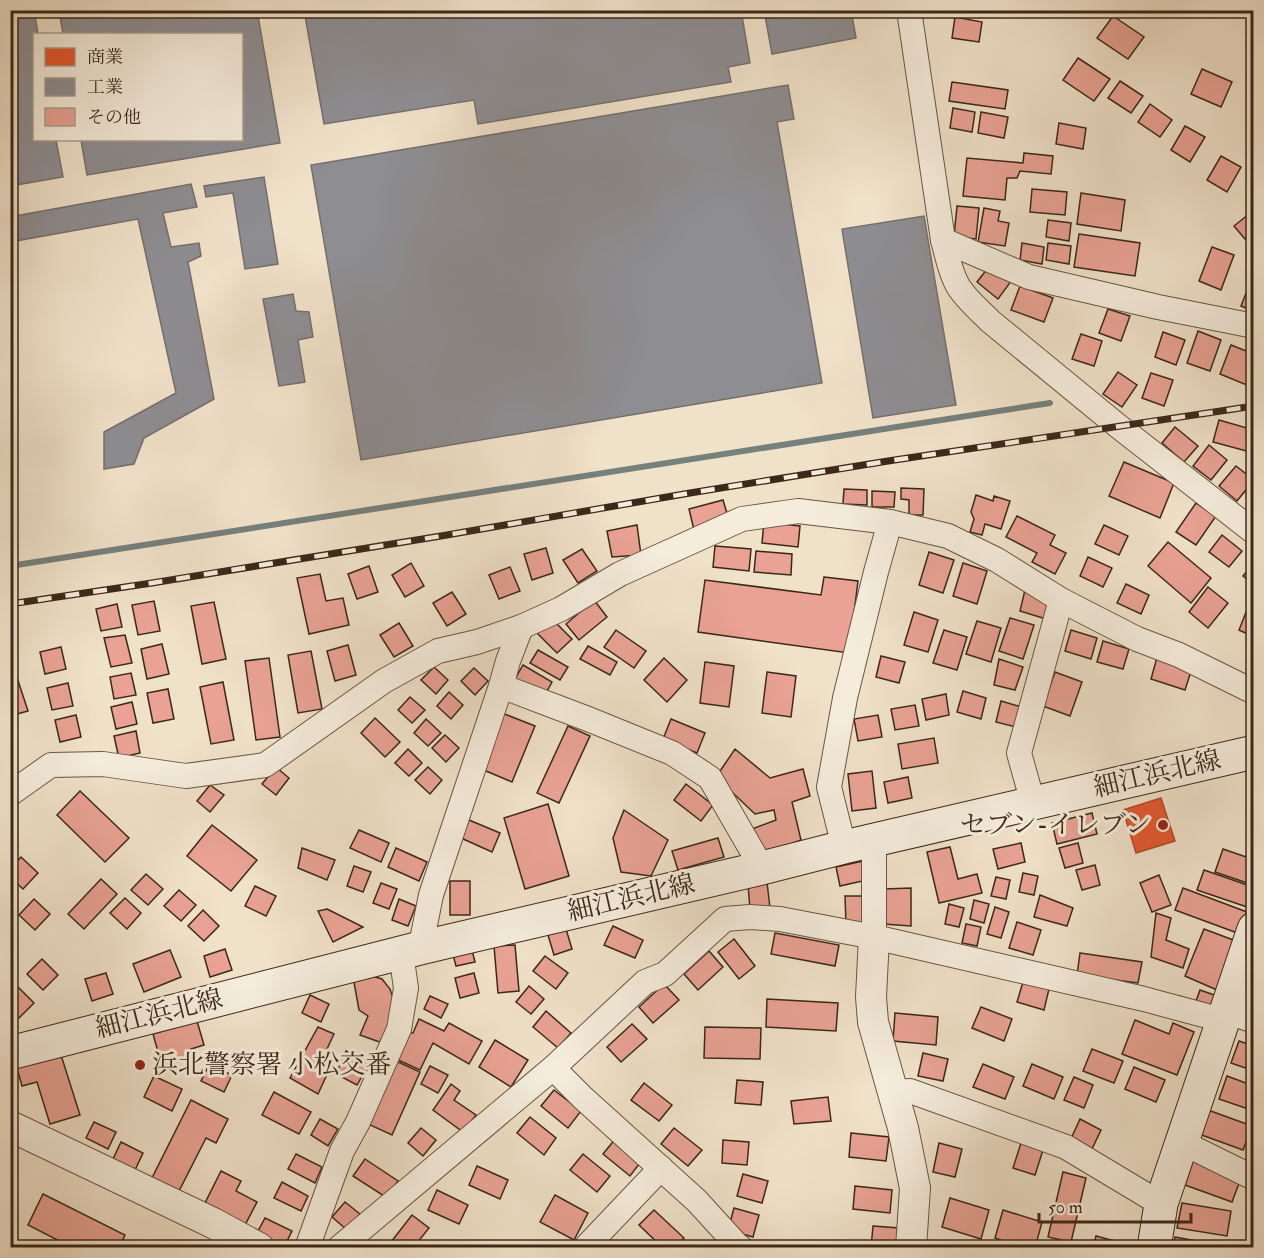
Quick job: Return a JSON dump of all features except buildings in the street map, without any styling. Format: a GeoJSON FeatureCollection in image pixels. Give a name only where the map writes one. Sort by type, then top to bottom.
{"type":"FeatureCollection","features":[{"type":"Feature","properties":{"kind":"main road","name":"細江浜北線"},"geometry":{"type":"LineString","coordinates":[[10,1053],[413,950],[859,843],[1254,752]]}},
{"type":"Feature","properties":{"kind":"main road"},"geometry":{"type":"LineString","coordinates":[[1154,1248],[1161,1204],[1181,1142],[1234,1017],[1252,938]]}},
{"type":"Feature","properties":{"kind":"street"},"geometry":{"type":"LineString","coordinates":[[909,10],[943,240],[958,286],[990,321],[1118,426],[1254,532]]}},
{"type":"Feature","properties":{"kind":"street"},"geometry":{"type":"LineString","coordinates":[[943,240],[1029,277],[1158,307],[1254,326]]}},
{"type":"Feature","properties":{"kind":"street"},"geometry":{"type":"LineString","coordinates":[[10,794],[51,765],[103,764],[186,776],[265,765],[384,681],[438,651],[477,642],[522,627],[561,609],[620,574],[742,519],[798,511],[890,522],[948,536],[997,560],[1061,600],[1137,639],[1179,655],[1254,692]]}},
{"type":"Feature","properties":{"kind":"street"},"geometry":{"type":"LineString","coordinates":[[890,522],[845,698],[829,787],[859,843],[874,937],[871,997],[873,1022],[903,1128],[915,1188],[911,1248]]}},
{"type":"Feature","properties":{"kind":"street"},"geometry":{"type":"LineString","coordinates":[[1033,803],[1019,753],[1061,600]]}},
{"type":"Feature","properties":{"kind":"street"},"geometry":{"type":"LineString","coordinates":[[307,1248],[342,1150],[358,1122],[399,1029],[413,950],[423,935],[430,895],[508,661],[522,627]]}},
{"type":"Feature","properties":{"kind":"street"},"geometry":{"type":"LineString","coordinates":[[501,686],[672,753],[710,778],[762,868]]}},
{"type":"Feature","properties":{"kind":"street"},"geometry":{"type":"LineString","coordinates":[[339,1248],[553,1068],[645,982],[665,974],[725,919],[750,917],[780,919],[874,937],[1144,999],[1234,1017]]}},
{"type":"Feature","properties":{"kind":"street"},"geometry":{"type":"LineString","coordinates":[[553,1068],[697,1201],[741,1248]]}},
{"type":"Feature","properties":{"kind":"street"},"geometry":{"type":"LineString","coordinates":[[892,1092],[910,1091],[1066,1148],[1161,1204]]}},
{"type":"Feature","properties":{"kind":"street"},"geometry":{"type":"LineString","coordinates":[[10,1126],[202,1218],[259,1248]]}},
{"type":"Feature","properties":{"kind":"street"},"geometry":{"type":"LineString","coordinates":[[1181,1142],[1254,1178]]}},
{"type":"Feature","properties":{"kind":"street"},"geometry":{"type":"LineString","coordinates":[[585,1248],[661,1168]]}},
{"type":"Feature","properties":{"kind":"waterway"},"geometry":{"type":"LineString","coordinates":[[10,566],[1050,403]]}},
{"type":"Feature","properties":{"kind":"railway"},"geometry":{"type":"LineString","coordinates":[[10,604],[441,536],[888,461],[1254,406]]}},
{"type":"Feature","properties":{"kind":"place","name":"セブン-イレブン"},"geometry":{"type":"Point","coordinates":[1163,825]}},
{"type":"Feature","properties":{"kind":"place","name":"浜北警察署 小松交番"},"geometry":{"type":"Point","coordinates":[140,1065]}}]}
